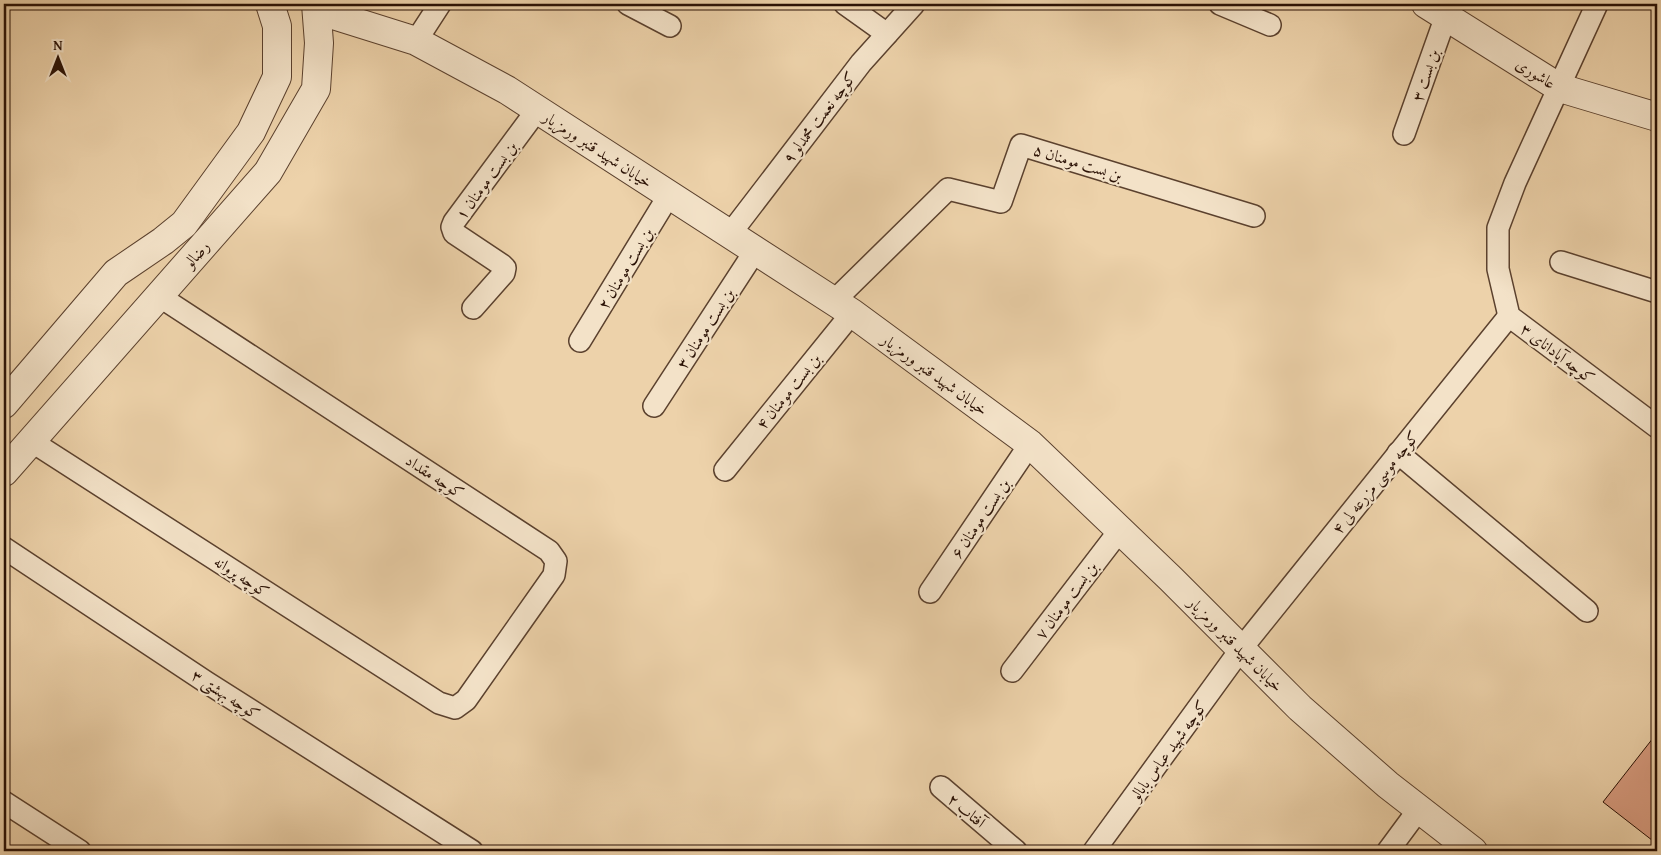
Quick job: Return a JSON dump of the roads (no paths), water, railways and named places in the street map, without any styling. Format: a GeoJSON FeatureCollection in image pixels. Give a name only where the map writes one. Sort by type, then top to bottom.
{"type":"FeatureCollection","features":[{"type":"Feature","properties":{"kind":"street","name":"رضالو"},"geometry":{"type":"LineString","coordinates":[[4,404],[116,273],[163,241],[184,224],[251,132],[278,77],[277,26],[270,4]]}},
{"type":"Feature","properties":{"kind":"street"},"geometry":{"type":"LineString","coordinates":[[416,41],[440,4]]}},
{"type":"Feature","properties":{"kind":"street"},"geometry":{"type":"LineString","coordinates":[[628,4],[670,26]]}},
{"type":"Feature","properties":{"kind":"street"},"geometry":{"type":"LineString","coordinates":[[844,4],[887,34]]}},
{"type":"Feature","properties":{"kind":"street","name":"کوچه نعمت محمدلو ۹"},"geometry":{"type":"LineString","coordinates":[[730,234],[861,63],[914,4]]}},
{"type":"Feature","properties":{"kind":"street"},"geometry":{"type":"LineString","coordinates":[[1220,4],[1270,24]]}},
{"type":"Feature","properties":{"kind":"street","name":"کوچه آپادانای ۳"},"geometry":{"type":"LineString","coordinates":[[1597,4],[1515,183],[1498,228],[1498,269],[1509,316],[1657,426]]}},
{"type":"Feature","properties":{"kind":"street","name":"رضالو"},"geometry":{"type":"LineString","coordinates":[[4,472],[268,172],[316,89],[320,43],[317,7]]}},
{"type":"Feature","properties":{"kind":"street","name":"خیابان شهید قنبر ورمزیار"},"geometry":{"type":"LineString","coordinates":[[317,7],[416,41],[507,90],[843,307],[1030,444],[1300,708],[1388,785],[1473,851]]}},
{"type":"Feature","properties":{"kind":"street","name":"عاشوری"},"geometry":{"type":"LineString","coordinates":[[1436,10],[1560,88],[1657,117]]}},
{"type":"Feature","properties":{"kind":"street","name":"۳ بن بست"},"geometry":{"type":"LineString","coordinates":[[1404,134],[1436,10]]}},
{"type":"Feature","properties":{"kind":"street","name":"بن بست مومنان ۱"},"geometry":{"type":"LineString","coordinates":[[473,308],[504,273],[505,268],[454,233],[452,227],[537,110]]}},
{"type":"Feature","properties":{"kind":"street","name":"۵ بن بست مومنان"},"geometry":{"type":"LineString","coordinates":[[843,307],[948,189],[1001,202],[1021,145],[1254,216]]}},
{"type":"Feature","properties":{"kind":"street","name":"۲ بن بست مومنان"},"geometry":{"type":"LineString","coordinates":[[580,341],[669,195]]}},
{"type":"Feature","properties":{"kind":"street","name":"۳ بن بست مومنان"},"geometry":{"type":"LineString","coordinates":[[654,406],[756,251]]}},
{"type":"Feature","properties":{"kind":"street"},"geometry":{"type":"LineString","coordinates":[[1561,262],[1657,292]]}},
{"type":"Feature","properties":{"kind":"street","name":"کوچه مقداد"},"geometry":{"type":"LineString","coordinates":[[158,296],[549,551],[556,561],[554,575],[466,700],[455,708]]}},
{"type":"Feature","properties":{"kind":"street","name":"۴ بن بست مومنان"},"geometry":{"type":"LineString","coordinates":[[724,470],[843,307]]}},
{"type":"Feature","properties":{"kind":"street","name":"۴ کوچه موسی مزرعه لی"},"geometry":{"type":"LineString","coordinates":[[1241,649],[1509,316]]}},
{"type":"Feature","properties":{"kind":"street","name":"کوچه پروانه"},"geometry":{"type":"LineString","coordinates":[[32,441],[439,703],[455,708]]}},
{"type":"Feature","properties":{"kind":"street","name":"۶ بن بست مومنان"},"geometry":{"type":"LineString","coordinates":[[930,592],[1030,444]]}},
{"type":"Feature","properties":{"kind":"street"},"geometry":{"type":"LineString","coordinates":[[1398,453],[1587,612]]}},
{"type":"Feature","properties":{"kind":"street","name":"۷ بن بست مومنان"},"geometry":{"type":"LineString","coordinates":[[1012,671],[1120,530]]}},
{"type":"Feature","properties":{"kind":"street","name":"کوچه بهشتی ۳"},"geometry":{"type":"LineString","coordinates":[[4,548],[447,844],[472,851]]}},
{"type":"Feature","properties":{"kind":"street","name":"کوچه شهید عباس بابالو"},"geometry":{"type":"LineString","coordinates":[[1094,851],[1241,649]]}},
{"type":"Feature","properties":{"kind":"street","name":"آفتاب ۲"},"geometry":{"type":"LineString","coordinates":[[941,787],[1016,851]]}},
{"type":"Feature","properties":{"kind":"street"},"geometry":{"type":"LineString","coordinates":[[4,802],[80,851]]}},
{"type":"Feature","properties":{"kind":"street"},"geometry":{"type":"LineString","coordinates":[[1388,851],[1419,809]]}}]}
